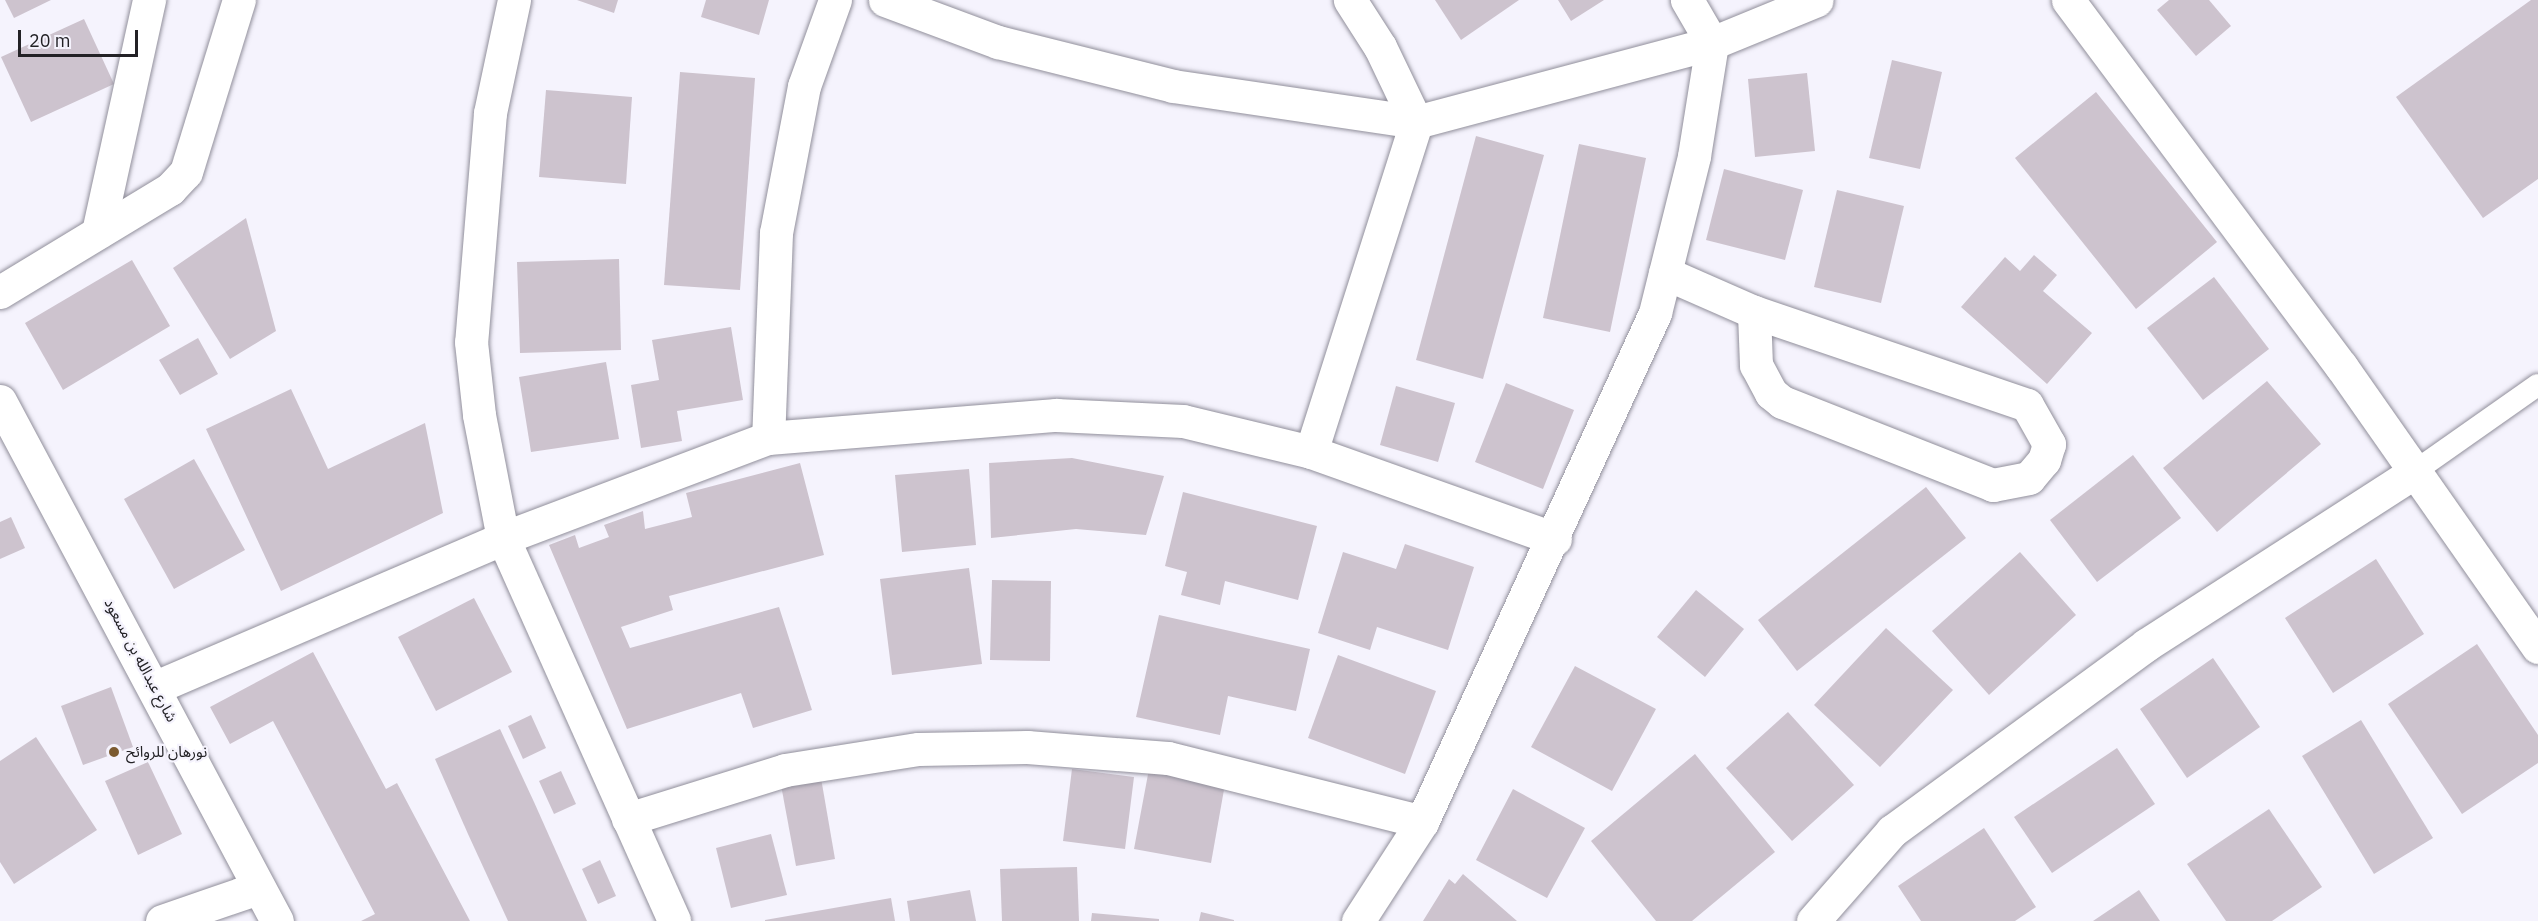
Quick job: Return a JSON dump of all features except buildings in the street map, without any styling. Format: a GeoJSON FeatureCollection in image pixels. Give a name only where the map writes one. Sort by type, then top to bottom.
{"type":"FeatureCollection","features":[{"type":"Feature","properties":{"kind":"street"},"geometry":{"type":"LineString","coordinates":[[98,232],[148,0]]}},
{"type":"Feature","properties":{"kind":"street"},"geometry":{"type":"LineString","coordinates":[[0,292],[170,189],[186,172],[239,0]]}},
{"type":"Feature","properties":{"kind":"street"},"geometry":{"type":"LineString","coordinates":[[514,0],[490,113],[471,342],[503,538],[674,921]]}},
{"type":"Feature","properties":{"kind":"street"},"geometry":{"type":"LineString","coordinates":[[768,438],[776,233],[804,86],[835,0]]}},
{"type":"Feature","properties":{"kind":"street"},"geometry":{"type":"LineString","coordinates":[[885,0],[998,42],[1173,86],[1416,122],[1712,43],[1817,0]]}},
{"type":"Feature","properties":{"kind":"street"},"geometry":{"type":"LineString","coordinates":[[1311,452],[1416,122],[1380,47],[1350,0]]}},
{"type":"Feature","properties":{"kind":"street"},"geometry":{"type":"LineString","coordinates":[[1358,921],[1422,822],[1555,538],[1655,313],[1694,156],[1712,43],[1687,0]]}},
{"type":"Feature","properties":{"kind":"street"},"geometry":{"type":"LineString","coordinates":[[2068,0],[2414,472],[2538,647]]}},
{"type":"Feature","properties":{"kind":"street"},"geometry":{"type":"LineString","coordinates":[[1665,273],[1754,312],[2027,405],[2049,444],[2044,460],[2029,478],[2010,486],[1993,485],[1782,402],[1771,393],[1756,365],[1754,312]]}},
{"type":"Feature","properties":{"kind":"street","name":"شارع عبدالله بن مسعود"},"geometry":{"type":"LineString","coordinates":[[0,401],[156,687],[277,921]]}},
{"type":"Feature","properties":{"kind":"street"},"geometry":{"type":"LineString","coordinates":[[156,687],[503,538],[768,438],[1056,415],[1183,421],[1311,452],[1555,538]]}},
{"type":"Feature","properties":{"kind":"street"},"geometry":{"type":"LineString","coordinates":[[1813,921],[1892,831],[2146,645],[2414,472]]}},
{"type":"Feature","properties":{"kind":"street"},"geometry":{"type":"LineString","coordinates":[[628,819],[785,770],[918,749],[1027,747],[1168,758],[1422,822]]}},
{"type":"Feature","properties":{"kind":"street"},"geometry":{"type":"LineString","coordinates":[[162,921],[258,888]]}},
{"type":"Feature","properties":{"kind":"lane"},"geometry":{"type":"LineString","coordinates":[[2414,472],[2538,385]]}},
{"type":"Feature","properties":{"kind":"place","name":"نورهان للروائح"},"geometry":{"type":"Point","coordinates":[114,752]}}]}
